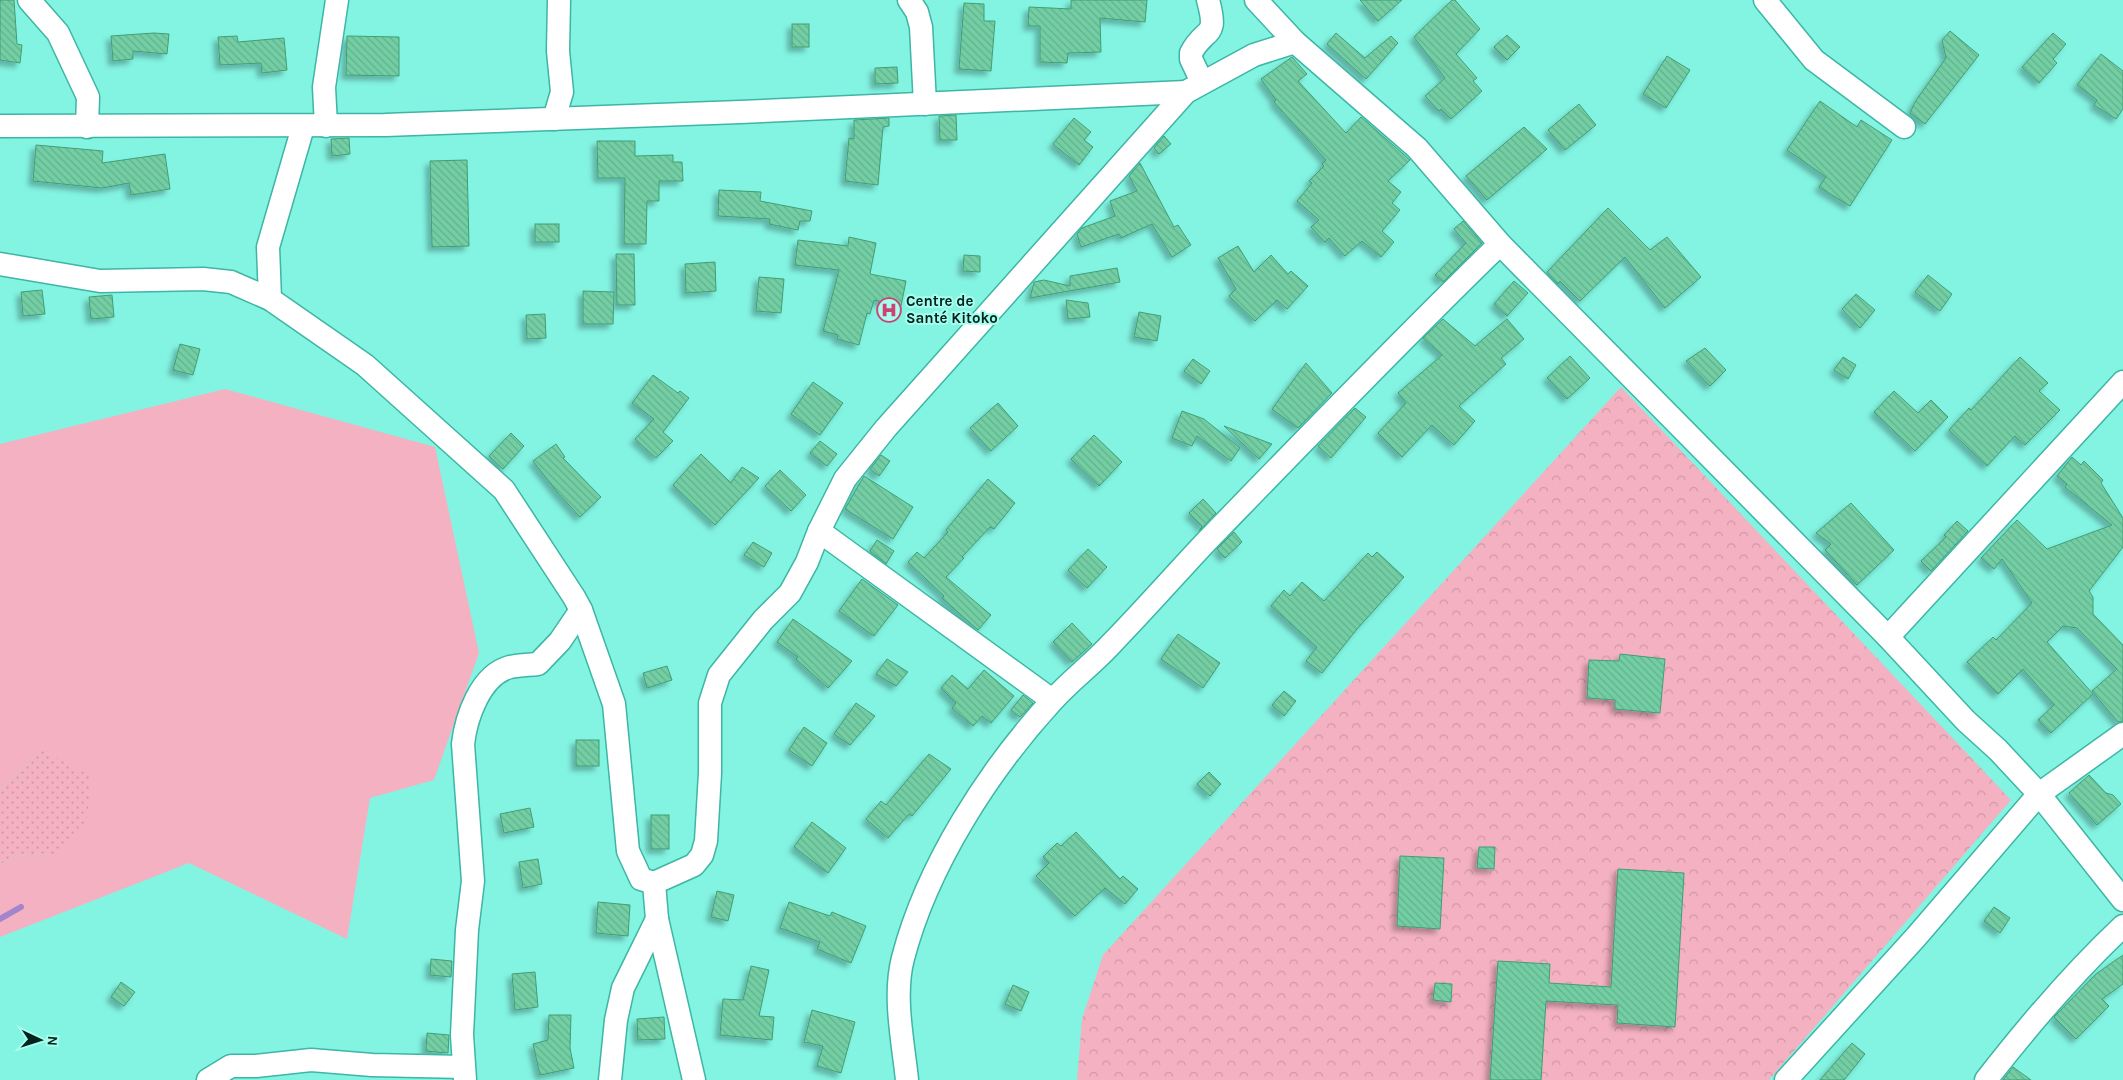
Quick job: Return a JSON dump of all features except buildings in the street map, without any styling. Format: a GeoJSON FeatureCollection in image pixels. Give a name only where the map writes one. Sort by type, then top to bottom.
{"type":"FeatureCollection","features":[{"type":"Feature","properties":{"kind":"street"},"geometry":{"type":"LineString","coordinates":[[29,0],[58,32],[84,88],[89,101],[87,127]]}},
{"type":"Feature","properties":{"kind":"street"},"geometry":{"type":"LineString","coordinates":[[326,126],[324,87],[337,0]]}},
{"type":"Feature","properties":{"kind":"street"},"geometry":{"type":"LineString","coordinates":[[554,120],[562,92],[558,51],[558,0]]}},
{"type":"Feature","properties":{"kind":"street"},"geometry":{"type":"LineString","coordinates":[[909,0],[922,27],[925,104]]}},
{"type":"Feature","properties":{"kind":"street"},"geometry":{"type":"LineString","coordinates":[[1194,87],[1191,53],[1210,32],[1213,25],[1208,0]]}},
{"type":"Feature","properties":{"kind":"street"},"geometry":{"type":"LineString","coordinates":[[1256,0],[1295,42],[1417,148],[1500,244],[1888,637],[1966,721],[1998,750],[2039,794],[2123,900]]}},
{"type":"Feature","properties":{"kind":"street"},"geometry":{"type":"LineString","coordinates":[[1765,0],[1814,60],[1904,127]]}},
{"type":"Feature","properties":{"kind":"street"},"geometry":{"type":"LineString","coordinates":[[0,264],[100,281],[212,280],[230,282],[270,299],[366,365],[504,490],[581,610],[614,704],[628,851],[641,879],[654,883],[694,865],[702,854],[706,841],[710,773],[710,703],[719,675],[752,633],[790,593],[807,562],[819,531],[844,479],[886,428],[1194,87],[1254,55],[1295,42]]}},
{"type":"Feature","properties":{"kind":"street"},"geometry":{"type":"LineString","coordinates":[[0,126],[303,127],[554,120],[925,104],[1194,87]]}},
{"type":"Feature","properties":{"kind":"street"},"geometry":{"type":"LineString","coordinates":[[270,299],[268,247],[303,127]]}},
{"type":"Feature","properties":{"kind":"street"},"geometry":{"type":"LineString","coordinates":[[907,1080],[899,985],[902,961],[910,933],[936,871],[969,810],[1001,764],[1052,700],[1112,644],[1333,411],[1500,244]]}},
{"type":"Feature","properties":{"kind":"street"},"geometry":{"type":"LineString","coordinates":[[1888,637],[2123,382]]}},
{"type":"Feature","properties":{"kind":"street"},"geometry":{"type":"LineString","coordinates":[[819,531],[1052,700]]}},
{"type":"Feature","properties":{"kind":"street"},"geometry":{"type":"LineString","coordinates":[[208,1080],[231,1066],[256,1066],[288,1070],[310,1060],[464,1073],[467,930],[473,881],[463,744],[468,716],[488,682],[500,671],[510,667],[538,664],[560,641],[581,610]]}},
{"type":"Feature","properties":{"kind":"street"},"geometry":{"type":"LineString","coordinates":[[1786,1080],[1916,937],[2039,794],[2123,734]]}},
{"type":"Feature","properties":{"kind":"street"},"geometry":{"type":"LineString","coordinates":[[654,883],[657,919],[694,1080]]}},
{"type":"Feature","properties":{"kind":"street"},"geometry":{"type":"LineString","coordinates":[[610,1080],[616,1020],[623,988],[657,919]]}},
{"type":"Feature","properties":{"kind":"street"},"geometry":{"type":"LineString","coordinates":[[1986,1080],[2013,1045],[2101,947],[2123,926]]}},
{"type":"Feature","properties":{"kind":"green space"},"geometry":{"type":"Polygon","coordinates":[[[1621,387],[2011,800],[1769,1080],[1077,1080],[1082,1019],[1103,955],[1621,387]]]}},
{"type":"Feature","properties":{"kind":"green space"},"geometry":{"type":"Polygon","coordinates":[[[225,389],[435,447],[479,653],[434,780],[370,798],[347,939],[189,863],[0,937],[0,864],[16,856],[54,854],[42,750],[0,790],[0,444],[225,389]]]}},
{"type":"Feature","properties":{"kind":"green space"},"geometry":{"type":"Polygon","coordinates":[[[42,750],[91,776],[86,828],[54,854],[16,856],[0,864],[0,790],[42,750]]]}},
{"type":"Feature","properties":{"kind":"waterway"},"geometry":{"type":"LineString","coordinates":[[0,919],[21,907]]}},
{"type":"Feature","properties":{"kind":"place","name":"Centre de Santé Kitoko"},"geometry":{"type":"Point","coordinates":[889,310]}}]}
